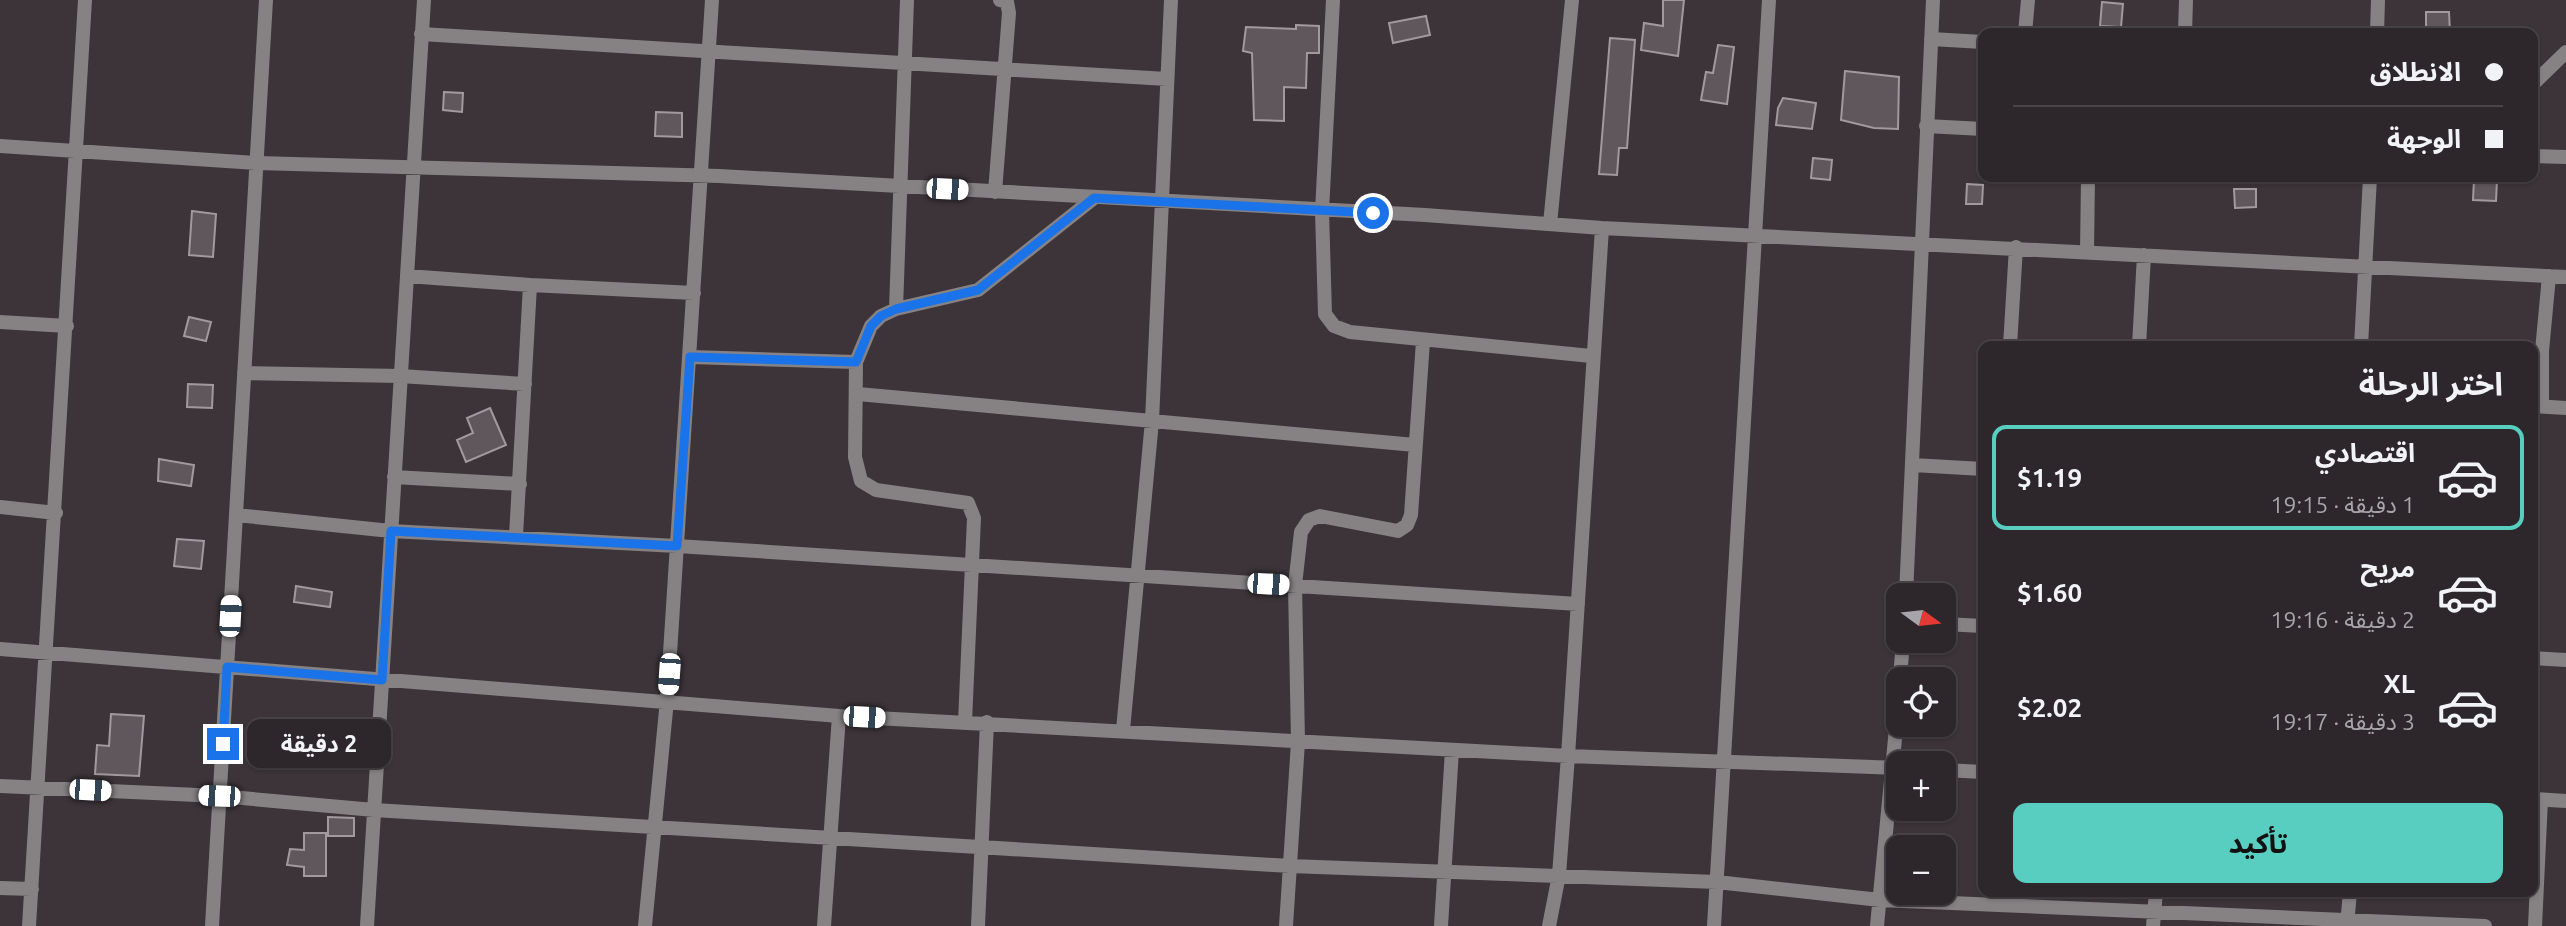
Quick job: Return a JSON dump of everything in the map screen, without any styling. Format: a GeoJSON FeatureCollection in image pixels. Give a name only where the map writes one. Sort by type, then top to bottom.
{"type":"FeatureCollection","features":[{"type":"Feature","properties":{"kind":"street"},"geometry":{"type":"LineString","coordinates":[[29,926],[78,152],[85,0]]}},
{"type":"Feature","properties":{"kind":"street"},"geometry":{"type":"LineString","coordinates":[[212,926],[266,0]]}},
{"type":"Feature","properties":{"kind":"street"},"geometry":{"type":"LineString","coordinates":[[367,926],[424,0]]}},
{"type":"Feature","properties":{"kind":"street"},"geometry":{"type":"LineString","coordinates":[[645,926],[667,700],[712,0]]}},
{"type":"Feature","properties":{"kind":"street"},"geometry":{"type":"LineString","coordinates":[[896,309],[907,0]]}},
{"type":"Feature","properties":{"kind":"street"},"geometry":{"type":"LineString","coordinates":[[995,192],[1009,12],[1007,2],[1000,0]]}},
{"type":"Feature","properties":{"kind":"street"},"geometry":{"type":"LineString","coordinates":[[1123,730],[1152,421],[1171,0]]}},
{"type":"Feature","properties":{"kind":"street"},"geometry":{"type":"LineString","coordinates":[[1334,0],[1322,211],[1325,314],[1334,326],[1350,332],[1591,356]]}},
{"type":"Feature","properties":{"kind":"street"},"geometry":{"type":"LineString","coordinates":[[1550,224],[1572,0]]}},
{"type":"Feature","properties":{"kind":"street"},"geometry":{"type":"LineString","coordinates":[[1714,926],[1769,0]]}},
{"type":"Feature","properties":{"kind":"street"},"geometry":{"type":"LineString","coordinates":[[1907,583],[1933,0]]}},
{"type":"Feature","properties":{"kind":"street"},"geometry":{"type":"LineString","coordinates":[[2025,28],[2028,0]]}},
{"type":"Feature","properties":{"kind":"street"},"geometry":{"type":"LineString","coordinates":[[2185,28],[2186,0]]}},
{"type":"Feature","properties":{"kind":"street"},"geometry":{"type":"LineString","coordinates":[[2377,28],[2378,0]]}},
{"type":"Feature","properties":{"kind":"street"},"geometry":{"type":"LineString","coordinates":[[421,34],[1167,79]]}},
{"type":"Feature","properties":{"kind":"street"},"geometry":{"type":"LineString","coordinates":[[1931,39],[1978,43]]}},
{"type":"Feature","properties":{"kind":"street"},"geometry":{"type":"LineString","coordinates":[[2538,79],[2566,51]]}},
{"type":"Feature","properties":{"kind":"street"},"geometry":{"type":"LineString","coordinates":[[1926,126],[1978,129]]}},
{"type":"Feature","properties":{"kind":"street"},"geometry":{"type":"LineString","coordinates":[[0,146],[257,163],[702,176],[1163,200],[1602,228],[2566,277]]}},
{"type":"Feature","properties":{"kind":"street"},"geometry":{"type":"LineString","coordinates":[[2538,156],[2566,157]]}},
{"type":"Feature","properties":{"kind":"street"},"geometry":{"type":"LineString","coordinates":[[2087,252],[2088,182]]}},
{"type":"Feature","properties":{"kind":"street"},"geometry":{"type":"LineString","coordinates":[[2361,341],[2370,182]]}},
{"type":"Feature","properties":{"kind":"street"},"geometry":{"type":"LineString","coordinates":[[965,722],[974,518],[968,503],[876,490],[861,481],[855,457],[858,394],[856,362],[871,326],[881,316],[896,309],[978,290],[1094,198]]}},
{"type":"Feature","properties":{"kind":"street"},"geometry":{"type":"LineString","coordinates":[[1549,926],[1559,875],[1578,604],[1591,356],[1602,228]]}},
{"type":"Feature","properties":{"kind":"street"},"geometry":{"type":"LineString","coordinates":[[2010,341],[2016,247]]}},
{"type":"Feature","properties":{"kind":"street"},"geometry":{"type":"LineString","coordinates":[[2139,341],[2144,255]]}},
{"type":"Feature","properties":{"kind":"street"},"geometry":{"type":"LineString","coordinates":[[407,276],[694,293]]}},
{"type":"Feature","properties":{"kind":"street"},"geometry":{"type":"LineString","coordinates":[[2538,395],[2549,276]]}},
{"type":"Feature","properties":{"kind":"street"},"geometry":{"type":"LineString","coordinates":[[516,536],[530,285]]}},
{"type":"Feature","properties":{"kind":"street"},"geometry":{"type":"LineString","coordinates":[[0,322],[67,327]]}},
{"type":"Feature","properties":{"kind":"street"},"geometry":{"type":"LineString","coordinates":[[1286,926],[1298,742],[1295,585],[1301,532],[1309,520],[1320,516],[1398,531],[1407,525],[1423,341]]}},
{"type":"Feature","properties":{"kind":"street"},"geometry":{"type":"LineString","coordinates":[[690,357],[856,362]]}},
{"type":"Feature","properties":{"kind":"street"},"geometry":{"type":"LineString","coordinates":[[244,373],[400,376],[525,384]]}},
{"type":"Feature","properties":{"kind":"street"},"geometry":{"type":"LineString","coordinates":[[858,394],[1415,445]]}},
{"type":"Feature","properties":{"kind":"street"},"geometry":{"type":"LineString","coordinates":[[2538,406],[2566,408]]}},
{"type":"Feature","properties":{"kind":"street"},"geometry":{"type":"LineString","coordinates":[[1913,465],[1978,469]]}},
{"type":"Feature","properties":{"kind":"street"},"geometry":{"type":"LineString","coordinates":[[394,477],[520,484]]}},
{"type":"Feature","properties":{"kind":"street"},"geometry":{"type":"LineString","coordinates":[[0,508],[56,513]]}},
{"type":"Feature","properties":{"kind":"street"},"geometry":{"type":"LineString","coordinates":[[236,514],[391,531],[516,536],[1578,604]]}},
{"type":"Feature","properties":{"kind":"street"},"geometry":{"type":"LineString","coordinates":[[1956,625],[1978,626]]}},
{"type":"Feature","properties":{"kind":"street"},"geometry":{"type":"LineString","coordinates":[[0,649],[667,700],[839,716],[987,722],[1567,756],[1886,768]]}},
{"type":"Feature","properties":{"kind":"street"},"geometry":{"type":"LineString","coordinates":[[2538,658],[2566,660]]}},
{"type":"Feature","properties":{"kind":"street"},"geometry":{"type":"LineString","coordinates":[[824,926],[839,716]]}},
{"type":"Feature","properties":{"kind":"street"},"geometry":{"type":"LineString","coordinates":[[978,926],[987,722]]}},
{"type":"Feature","properties":{"kind":"street"},"geometry":{"type":"LineString","coordinates":[[1441,926],[1452,750]]}},
{"type":"Feature","properties":{"kind":"street"},"geometry":{"type":"LineString","coordinates":[[1956,771],[1978,772]]}},
{"type":"Feature","properties":{"kind":"street"},"geometry":{"type":"LineString","coordinates":[[0,786],[219,796],[374,810],[1290,866],[1443,874],[1559,875],[1717,882],[1880,900],[2154,919],[2485,926]]}},
{"type":"Feature","properties":{"kind":"street"},"geometry":{"type":"LineString","coordinates":[[2538,799],[2566,802]]}},
{"type":"Feature","properties":{"kind":"street"},"geometry":{"type":"LineString","coordinates":[[1877,926],[1890,821]]}},
{"type":"Feature","properties":{"kind":"street"},"geometry":{"type":"LineString","coordinates":[[0,888],[32,889]]}},
{"type":"Feature","properties":{"kind":"street"},"geometry":{"type":"LineString","coordinates":[[2154,919],[2156,897]]}},
{"type":"Feature","properties":{"kind":"street"},"geometry":{"type":"LineString","coordinates":[[2348,922],[2350,897]]}},
{"type":"Feature","properties":{"kind":"street"},"geometry":{"type":"LineString","coordinates":[[2535,897],[2535,926]]}},
{"type":"Feature","properties":{"kind":"building"},"geometry":{"type":"Polygon","coordinates":[[[1663,0],[1684,0],[1678,56],[1641,50],[1644,23],[1663,26],[1663,0]]]}},
{"type":"Feature","properties":{"kind":"building"},"geometry":{"type":"Polygon","coordinates":[[[2102,2],[2123,4],[2121,27],[2100,26],[2102,2]]]}},
{"type":"Feature","properties":{"kind":"building"},"geometry":{"type":"Polygon","coordinates":[[[2426,12],[2449,12],[2450,28],[2426,28],[2426,12]]]}},
{"type":"Feature","properties":{"kind":"building"},"geometry":{"type":"Polygon","coordinates":[[[1426,16],[1430,35],[1393,43],[1389,23],[1426,16]]]}},
{"type":"Feature","properties":{"kind":"building"},"geometry":{"type":"Polygon","coordinates":[[[1296,25],[1319,26],[1319,53],[1307,53],[1306,88],[1284,87],[1284,121],[1254,120],[1252,53],[1243,51],[1246,27],[1296,29],[1296,25]]]}},
{"type":"Feature","properties":{"kind":"building"},"geometry":{"type":"Polygon","coordinates":[[[1610,38],[1635,40],[1627,148],[1619,148],[1617,175],[1599,174],[1610,38]]]}},
{"type":"Feature","properties":{"kind":"building"},"geometry":{"type":"Polygon","coordinates":[[[1718,45],[1734,47],[1727,104],[1701,100],[1706,72],[1713,73],[1718,45]]]}},
{"type":"Feature","properties":{"kind":"building"},"geometry":{"type":"Polygon","coordinates":[[[1845,71],[1899,77],[1898,129],[1874,128],[1841,120],[1845,71]]]}},
{"type":"Feature","properties":{"kind":"building"},"geometry":{"type":"Polygon","coordinates":[[[444,92],[463,93],[462,112],[443,110],[444,92]]]}},
{"type":"Feature","properties":{"kind":"building"},"geometry":{"type":"Polygon","coordinates":[[[1783,98],[1816,103],[1812,129],[1776,125],[1778,108],[1783,98]]]}},
{"type":"Feature","properties":{"kind":"building"},"geometry":{"type":"Polygon","coordinates":[[[656,112],[682,113],[682,137],[655,136],[656,112]]]}},
{"type":"Feature","properties":{"kind":"building"},"geometry":{"type":"Polygon","coordinates":[[[1813,158],[1832,160],[1830,180],[1811,178],[1813,158]]]}},
{"type":"Feature","properties":{"kind":"building"},"geometry":{"type":"Polygon","coordinates":[[[2474,182],[2497,182],[2496,201],[2473,200],[2474,182]]]}},
{"type":"Feature","properties":{"kind":"building"},"geometry":{"type":"Polygon","coordinates":[[[1967,184],[1983,185],[1982,204],[1966,204],[1967,184]]]}},
{"type":"Feature","properties":{"kind":"building"},"geometry":{"type":"Polygon","coordinates":[[[2234,189],[2256,189],[2256,207],[2235,208],[2234,189]]]}},
{"type":"Feature","properties":{"kind":"building"},"geometry":{"type":"Polygon","coordinates":[[[192,211],[216,214],[213,257],[189,255],[192,211]]]}},
{"type":"Feature","properties":{"kind":"building"},"geometry":{"type":"Polygon","coordinates":[[[189,317],[211,322],[206,341],[184,336],[189,317]]]}},
{"type":"Feature","properties":{"kind":"building"},"geometry":{"type":"Polygon","coordinates":[[[188,384],[213,385],[212,408],[187,407],[188,384]]]}},
{"type":"Feature","properties":{"kind":"building"},"geometry":{"type":"Polygon","coordinates":[[[490,408],[506,445],[466,462],[457,440],[473,433],[467,418],[490,408]]]}},
{"type":"Feature","properties":{"kind":"building"},"geometry":{"type":"Polygon","coordinates":[[[159,459],[194,465],[191,486],[158,481],[159,459]]]}},
{"type":"Feature","properties":{"kind":"building"},"geometry":{"type":"Polygon","coordinates":[[[177,539],[204,541],[201,569],[174,566],[177,539]]]}},
{"type":"Feature","properties":{"kind":"building"},"geometry":{"type":"Polygon","coordinates":[[[296,586],[332,592],[330,607],[294,602],[296,586]]]}},
{"type":"Feature","properties":{"kind":"building"},"geometry":{"type":"Polygon","coordinates":[[[111,714],[144,716],[139,776],[95,774],[97,745],[109,746],[111,714]]]}},
{"type":"Feature","properties":{"kind":"building"},"geometry":{"type":"Polygon","coordinates":[[[328,817],[354,818],[354,836],[328,836],[328,817]]]}},
{"type":"Feature","properties":{"kind":"building"},"geometry":{"type":"Polygon","coordinates":[[[304,833],[326,833],[326,876],[304,876],[304,867],[287,865],[290,849],[304,850],[304,833]]]}},
{"type":"Feature","properties":{"kind":"route"},"geometry":{"type":"LineString","coordinates":[[223,744],[227,667],[382,680],[391,531],[677,546],[690,357],[856,362],[871,326],[881,316],[896,309],[978,290],[996,279],[1094,198],[1373,213]]}}]}
